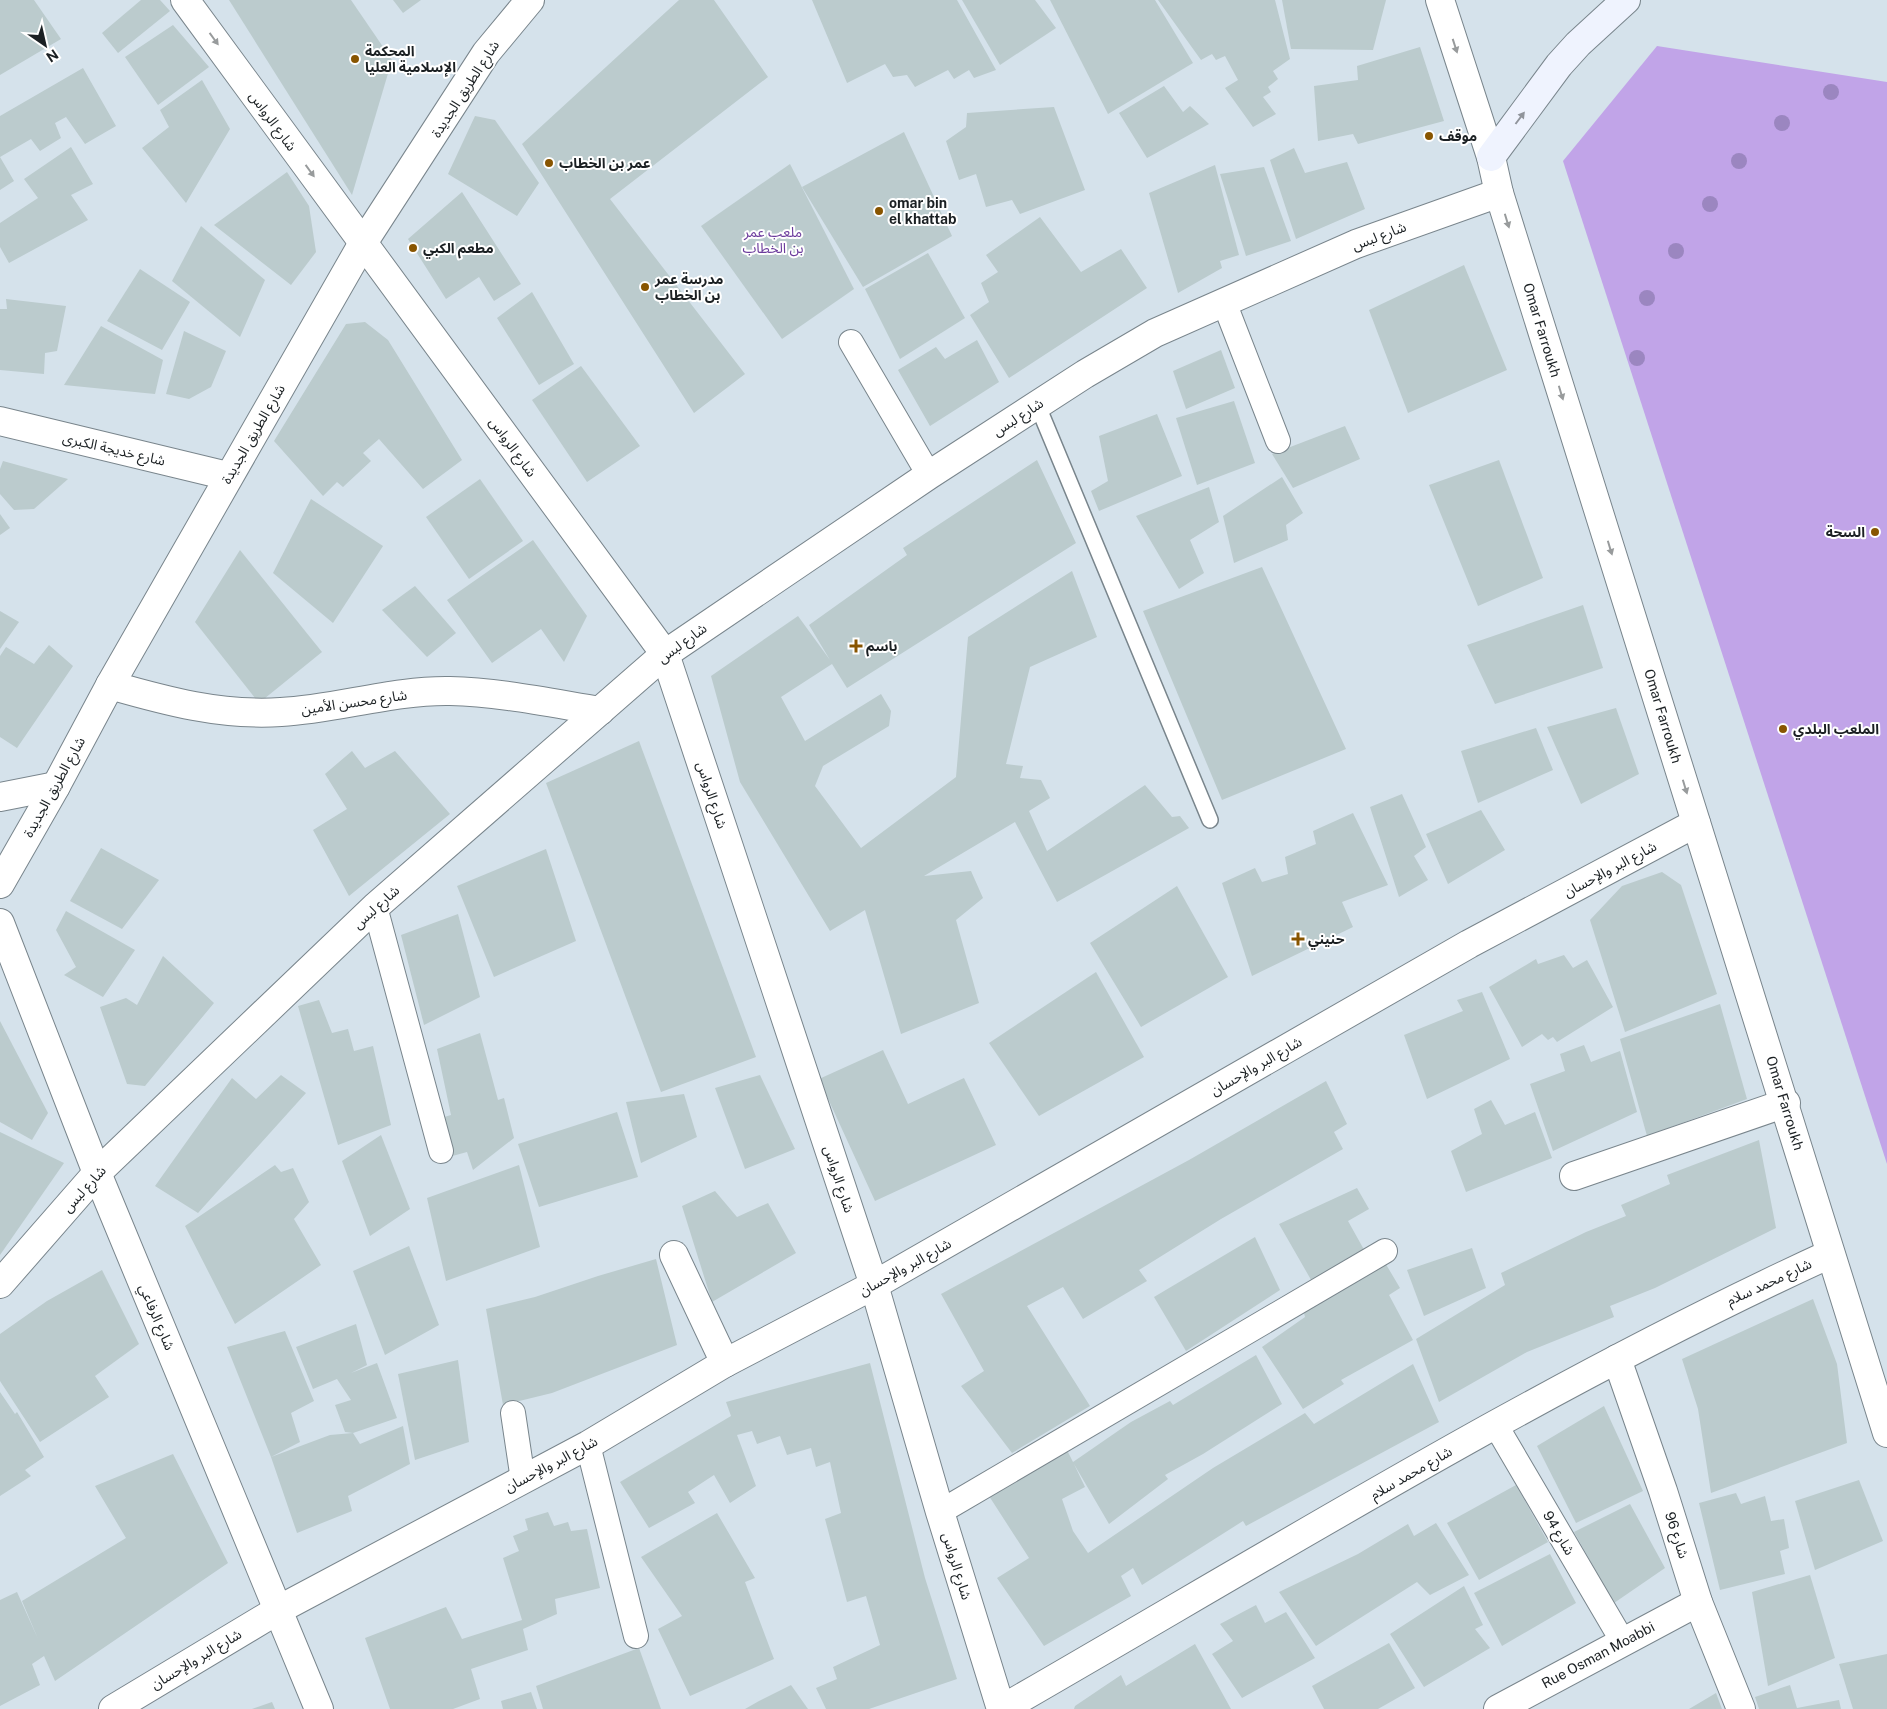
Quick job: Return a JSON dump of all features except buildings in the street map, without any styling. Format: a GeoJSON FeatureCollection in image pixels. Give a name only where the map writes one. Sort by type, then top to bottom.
{"type":"FeatureCollection","features":[{"type":"Feature","properties":{"kind":"main road"},"geometry":{"type":"LineString","coordinates":[[1491,157],[1559,65],[1578,44],[1626,0]]}},
{"type":"Feature","properties":{"kind":"street","name":"شارع الرواس"},"geometry":{"type":"LineString","coordinates":[[186,0],[665,654],[874,1285],[940,1512],[1002,1709]]}},
{"type":"Feature","properties":{"kind":"street","name":"شارع الطريق الجديدة"},"geometry":{"type":"LineString","coordinates":[[0,884],[228,476],[363,243],[486,53],[530,0]]}},
{"type":"Feature","properties":{"kind":"street","name":"Omar Farroukh"},"geometry":{"type":"LineString","coordinates":[[1440,0],[1491,157],[1498,193],[1786,1104],[1830,1254],[1887,1433]]}},
{"type":"Feature","properties":{"kind":"street","name":"شارع لبس"},"geometry":{"type":"LineString","coordinates":[[0,1284],[97,1173],[375,907],[665,654],[1037,404],[1155,333],[1356,244],[1498,193]]}},
{"type":"Feature","properties":{"kind":"street"},"geometry":{"type":"LineString","coordinates":[[1224,302],[1278,441]]}},
{"type":"Feature","properties":{"kind":"street"},"geometry":{"type":"LineString","coordinates":[[851,342],[929,475]]}},
{"type":"Feature","properties":{"kind":"street","name":"شارع خديجة الكبرى"},"geometry":{"type":"LineString","coordinates":[[0,421],[228,476]]}},
{"type":"Feature","properties":{"kind":"street","name":"شارع محسن الأمين"},"geometry":{"type":"LineString","coordinates":[[110,685],[178,704],[218,711],[280,712],[327,707],[385,696],[450,691],[534,700],[600,711]]}},
{"type":"Feature","properties":{"kind":"street"},"geometry":{"type":"LineString","coordinates":[[0,797],[56,786]]}},
{"type":"Feature","properties":{"kind":"street","name":"شارع البر والإحسان"},"geometry":{"type":"LineString","coordinates":[[113,1709],[278,1610],[588,1445],[724,1364],[874,1285],[1367,1001],[1469,944],[1696,823]]}},
{"type":"Feature","properties":{"kind":"street"},"geometry":{"type":"LineString","coordinates":[[375,907],[441,1151]]}},
{"type":"Feature","properties":{"kind":"street","name":"شارع الرفاعي"},"geometry":{"type":"LineString","coordinates":[[0,923],[97,1173],[318,1709]]}},
{"type":"Feature","properties":{"kind":"street"},"geometry":{"type":"LineString","coordinates":[[1574,1176],[1786,1104]]}},
{"type":"Feature","properties":{"kind":"street"},"geometry":{"type":"LineString","coordinates":[[940,1512],[1385,1251]]}},
{"type":"Feature","properties":{"kind":"street","name":"شارع محمد سلام"},"geometry":{"type":"LineString","coordinates":[[1002,1709],[1496,1424],[1729,1300],[1830,1254]]}},
{"type":"Feature","properties":{"kind":"street"},"geometry":{"type":"LineString","coordinates":[[674,1255],[724,1364]]}},
{"type":"Feature","properties":{"kind":"street","name":"شارع 96"},"geometry":{"type":"LineString","coordinates":[[1617,1359],[1663,1491],[1698,1602],[1742,1709]]}},
{"type":"Feature","properties":{"kind":"street"},"geometry":{"type":"LineString","coordinates":[[513,1413],[524,1480]]}},
{"type":"Feature","properties":{"kind":"street","name":"شارع 94"},"geometry":{"type":"LineString","coordinates":[[1496,1424],[1624,1642]]}},
{"type":"Feature","properties":{"kind":"street"},"geometry":{"type":"LineString","coordinates":[[588,1445],[636,1636]]}},
{"type":"Feature","properties":{"kind":"street","name":"Rue Osman Moabbi"},"geometry":{"type":"LineString","coordinates":[[1502,1708],[1698,1602]]}},
{"type":"Feature","properties":{"kind":"lane"},"geometry":{"type":"LineString","coordinates":[[1037,404],[1210,820]]}},
{"type":"Feature","properties":{"kind":"shaded area","name":"الملعب البلدي"},"geometry":{"type":"Polygon","coordinates":[[[1657,46],[1887,82],[1887,1164],[1563,161],[1657,46]]]}},
{"type":"Feature","properties":{"kind":"place","name":"المحكمة الإسلامية العليا"},"geometry":{"type":"Point","coordinates":[355,59]}},
{"type":"Feature","properties":{"kind":"place","name":"موقف"},"geometry":{"type":"Point","coordinates":[1429,136]}},
{"type":"Feature","properties":{"kind":"place","name":"عمر بن الخطاب"},"geometry":{"type":"Point","coordinates":[549,163]}},
{"type":"Feature","properties":{"kind":"place","name":"omar bin el khattab"},"geometry":{"type":"Point","coordinates":[879,211]}},
{"type":"Feature","properties":{"kind":"place","name":"مطعم الكبي"},"geometry":{"type":"Point","coordinates":[413,248]}},
{"type":"Feature","properties":{"kind":"place","name":"مدرسة عمر بن الخطاب"},"geometry":{"type":"Point","coordinates":[645,287]}},
{"type":"Feature","properties":{"kind":"place","name":"السحة"},"geometry":{"type":"Point","coordinates":[1875,532]}},
{"type":"Feature","properties":{"kind":"place","name":"باسم"},"geometry":{"type":"Point","coordinates":[856,646]}},
{"type":"Feature","properties":{"kind":"place","name":"الملعب البلدي"},"geometry":{"type":"Point","coordinates":[1783,729]}},
{"type":"Feature","properties":{"kind":"place","name":"حنيني"},"geometry":{"type":"Point","coordinates":[1298,939]}},
{"type":"Feature","properties":{"kind":"park label","name":"ملعب عمر بن الخطاب"},"geometry":{"type":"Point","coordinates":[773,240]}}]}
